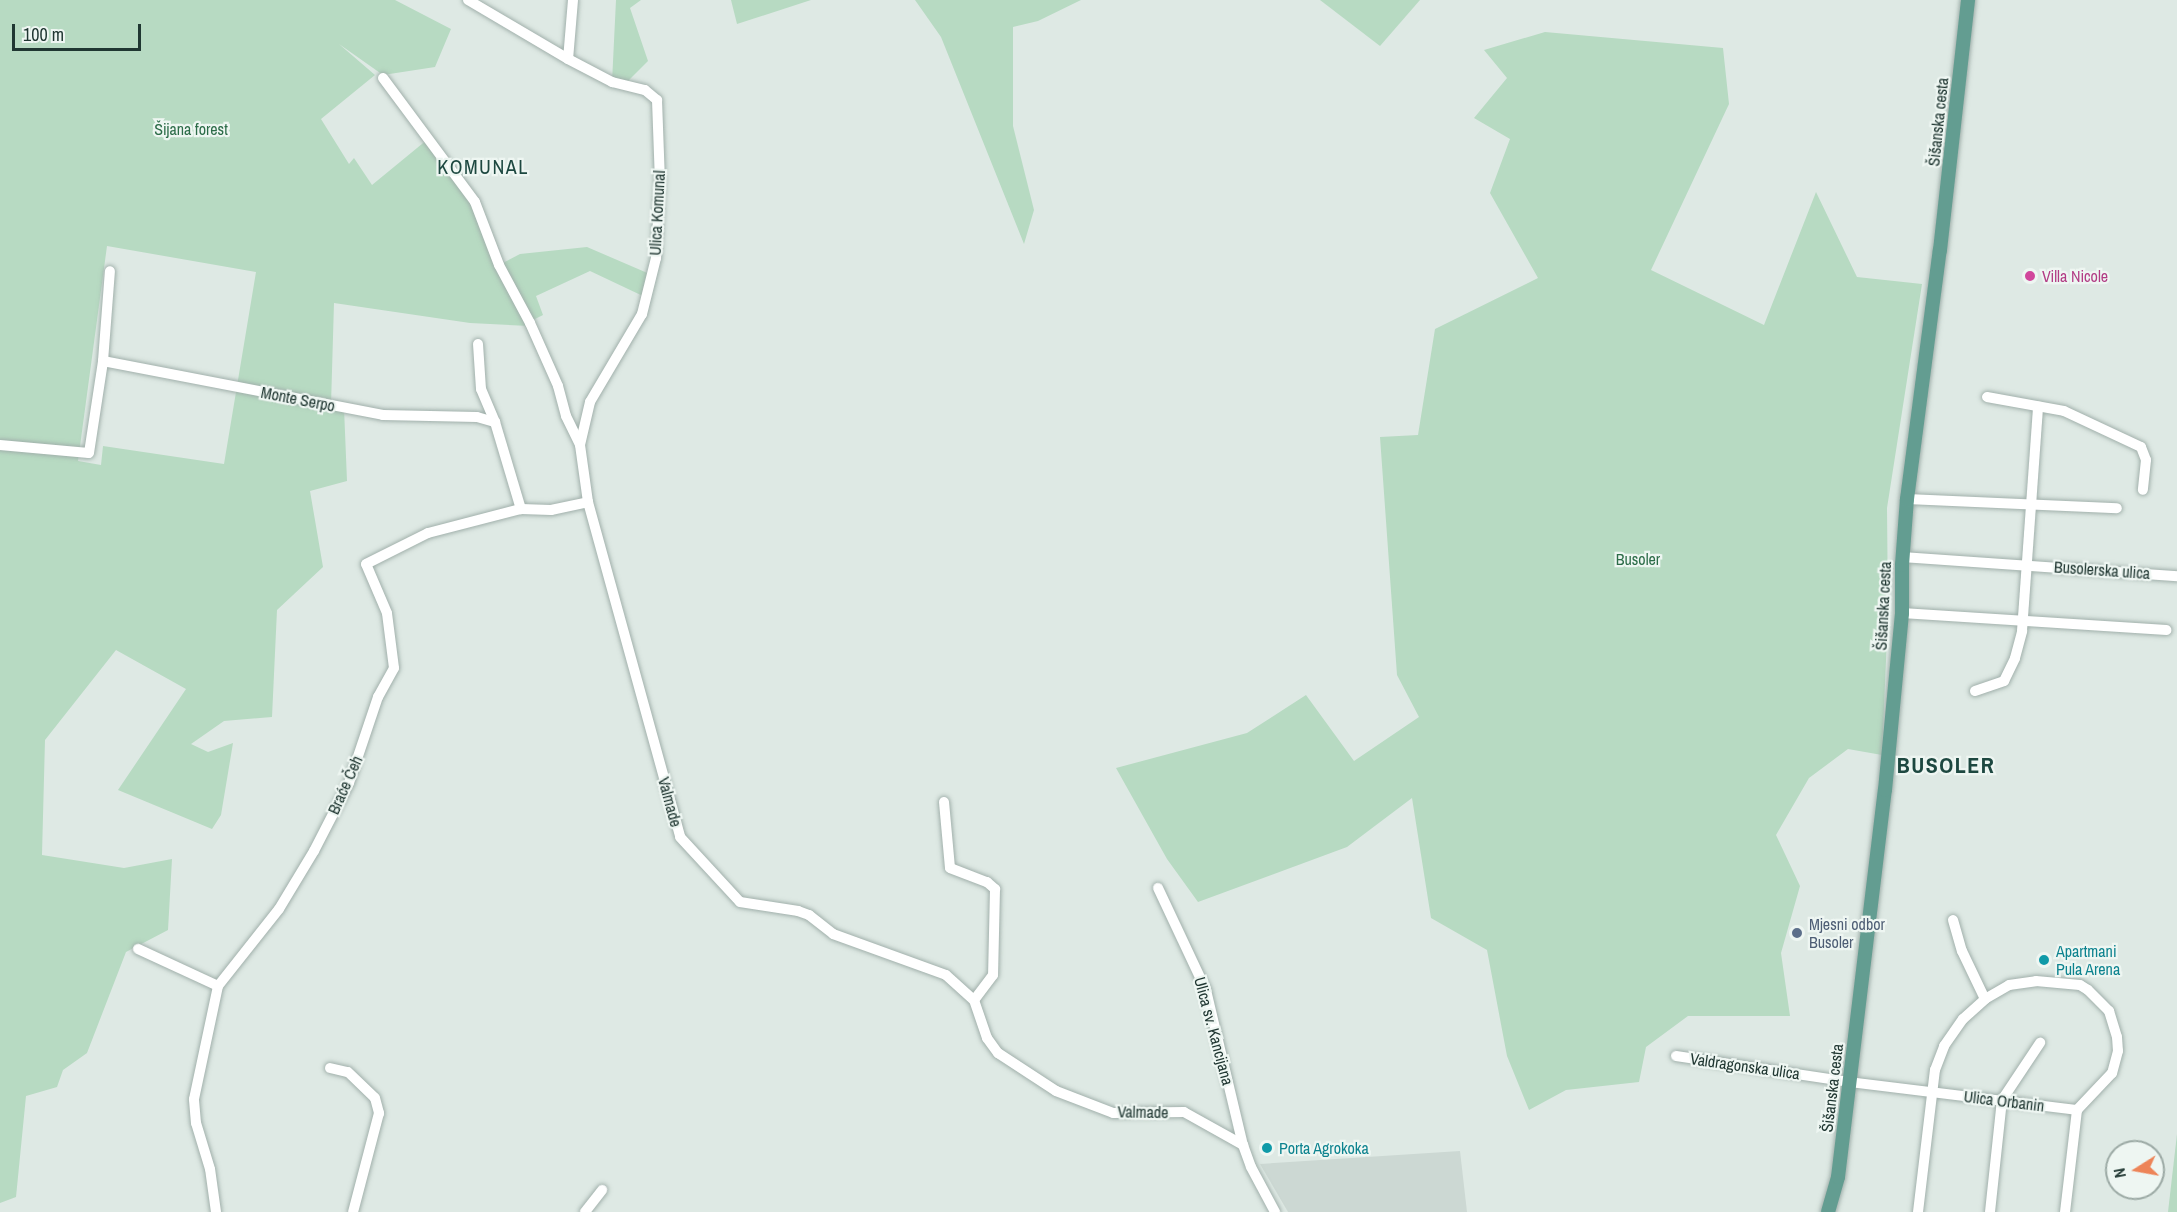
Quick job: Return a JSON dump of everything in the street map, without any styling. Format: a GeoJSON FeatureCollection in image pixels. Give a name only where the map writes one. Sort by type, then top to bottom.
{"type":"FeatureCollection","features":[{"type":"Feature","properties":{"kind":"main road","name":"Šišanska cesta"},"geometry":{"type":"LineString","coordinates":[[1828,1212],[1838,1177],[1885,790],[1902,613],[1902,557],[1907,499],[1940,250],[1968,0]]}},
{"type":"Feature","properties":{"kind":"street","name":"Ulica Komunal"},"geometry":{"type":"LineString","coordinates":[[468,0],[568,59],[612,82],[645,90],[657,100],[660,180],[656,258],[642,314],[590,402],[579,445]]}},
{"type":"Feature","properties":{"kind":"street"},"geometry":{"type":"LineString","coordinates":[[568,59],[573,0]]}},
{"type":"Feature","properties":{"kind":"street","name":"Ulica Komunal"},"geometry":{"type":"LineString","coordinates":[[383,78],[475,202],[499,265],[530,323],[558,386],[566,416],[579,445],[588,502]]}},
{"type":"Feature","properties":{"kind":"street"},"geometry":{"type":"LineString","coordinates":[[0,445],[89,453],[103,361],[110,271]]}},
{"type":"Feature","properties":{"kind":"street"},"geometry":{"type":"LineString","coordinates":[[478,344],[481,389],[495,422],[521,509]]}},
{"type":"Feature","properties":{"kind":"street","name":"Monte Serpo"},"geometry":{"type":"LineString","coordinates":[[103,361],[383,415],[477,417],[495,422]]}},
{"type":"Feature","properties":{"kind":"street"},"geometry":{"type":"LineString","coordinates":[[1987,397],[2064,411],[2141,447],[2146,460],[2143,490]]}},
{"type":"Feature","properties":{"kind":"street"},"geometry":{"type":"LineString","coordinates":[[1975,691],[2004,681],[2015,658],[2023,621],[2038,407]]}},
{"type":"Feature","properties":{"kind":"street"},"geometry":{"type":"LineString","coordinates":[[1907,499],[2117,508]]}},
{"type":"Feature","properties":{"kind":"street","name":"Braće Čeh"},"geometry":{"type":"LineString","coordinates":[[216,1212],[210,1169],[196,1123],[194,1099],[218,986],[279,909],[314,851],[349,783],[378,697],[394,668],[387,613],[366,564],[428,533],[521,509],[551,510],[588,502]]}},
{"type":"Feature","properties":{"kind":"street","name":"Valmade"},"geometry":{"type":"LineString","coordinates":[[588,502],[680,837],[740,902],[809,915],[833,934],[946,975],[975,1000],[987,1038],[998,1053],[1056,1091],[1113,1113],[1184,1112],[1243,1145]]}},
{"type":"Feature","properties":{"kind":"street","name":"Busolerska ulica"},"geometry":{"type":"LineString","coordinates":[[1902,557],[2177,576]]}},
{"type":"Feature","properties":{"kind":"street"},"geometry":{"type":"LineString","coordinates":[[1902,613],[2166,630]]}},
{"type":"Feature","properties":{"kind":"street"},"geometry":{"type":"LineString","coordinates":[[944,802],[950,868],[987,882],[995,889],[993,975],[975,1000]]}},
{"type":"Feature","properties":{"kind":"street","name":"Ulica sv. Kancijana"},"geometry":{"type":"LineString","coordinates":[[1158,888],[1206,990],[1243,1145]]}},
{"type":"Feature","properties":{"kind":"street"},"geometry":{"type":"LineString","coordinates":[[1953,921],[1962,951],[1985,999]]}},
{"type":"Feature","properties":{"kind":"street"},"geometry":{"type":"LineString","coordinates":[[138,949],[218,986]]}},
{"type":"Feature","properties":{"kind":"street"},"geometry":{"type":"LineString","coordinates":[[1918,1212],[1931,1092],[1935,1070],[1944,1046],[1968,1014],[1985,999],[2009,985],[2036,981],[2080,985],[2099,999],[2114,1023],[2118,1051],[2112,1073],[2077,1110],[2065,1212]]}},
{"type":"Feature","properties":{"kind":"street"},"geometry":{"type":"LineString","coordinates":[[1990,1212],[2002,1101],[2040,1043]]}},
{"type":"Feature","properties":{"kind":"street","name":"Valdragonska ulica"},"geometry":{"type":"LineString","coordinates":[[1676,1056],[1849,1082]]}},
{"type":"Feature","properties":{"kind":"street"},"geometry":{"type":"LineString","coordinates":[[330,1068],[348,1072],[375,1098],[379,1113],[353,1212]]}},
{"type":"Feature","properties":{"kind":"street","name":"Ulica Orbanin"},"geometry":{"type":"LineString","coordinates":[[1849,1082],[2077,1110]]}},
{"type":"Feature","properties":{"kind":"street"},"geometry":{"type":"LineString","coordinates":[[1243,1145],[1251,1167],[1275,1212]]}},
{"type":"Feature","properties":{"kind":"street"},"geometry":{"type":"LineString","coordinates":[[585,1212],[602,1190]]}},
{"type":"Feature","properties":{"kind":"shaded area"},"geometry":{"type":"Polygon","coordinates":[[[1460,1151],[1467,1212],[1288,1212],[1260,1164],[1460,1151]]]}},
{"type":"Feature","properties":{"kind":"green space","name":"Šijana forest"},"geometry":{"type":"Polygon","coordinates":[[[0,0],[395,0],[451,29],[435,67],[383,75],[339,44],[375,75],[321,119],[349,164],[354,158],[372,185],[428,139],[475,202],[499,265],[520,254],[587,247],[652,275],[645,297],[590,271],[536,296],[543,315],[533,320],[529,326],[470,323],[334,303],[331,405],[344,408],[347,481],[310,491],[323,567],[277,610],[272,717],[224,721],[191,744],[208,752],[233,743],[221,815],[212,829],[118,790],[186,689],[116,650],[45,740],[42,855],[124,868],[172,859],[168,930],[126,952],[87,1053],[63,1070],[57,1087],[26,1096],[16,1197],[0,1203],[0,0]],[[107,246],[78,461],[101,465],[103,446],[224,464],[256,272],[107,246]]]}},
{"type":"Feature","properties":{"kind":"green space"},"geometry":{"type":"Polygon","coordinates":[[[616,0],[641,0],[630,8],[648,61],[627,82],[612,82],[616,0]]]}},
{"type":"Feature","properties":{"kind":"green space"},"geometry":{"type":"Polygon","coordinates":[[[731,0],[811,0],[737,24],[731,0]]]}},
{"type":"Feature","properties":{"kind":"green space"},"geometry":{"type":"Polygon","coordinates":[[[915,0],[1081,0],[1038,21],[1013,27],[1013,126],[1034,210],[1024,244],[941,37],[915,0]]]}},
{"type":"Feature","properties":{"kind":"green space"},"geometry":{"type":"Polygon","coordinates":[[[1320,0],[1420,0],[1380,46],[1320,0]]]}},
{"type":"Feature","properties":{"kind":"green space","name":"Busoler"},"geometry":{"type":"Polygon","coordinates":[[[1545,32],[1723,48],[1729,104],[1651,270],[1764,325],[1816,192],[1857,277],[1922,284],[1887,508],[1888,612],[1882,755],[1848,749],[1809,778],[1776,835],[1800,886],[1781,953],[1790,1016],[1688,1016],[1646,1047],[1639,1082],[1566,1090],[1529,1110],[1507,1056],[1487,950],[1431,918],[1412,798],[1347,847],[1198,902],[1167,859],[1116,768],[1247,733],[1306,695],[1354,761],[1419,717],[1397,675],[1380,437],[1418,435],[1435,329],[1538,278],[1490,193],[1510,139],[1474,118],[1507,78],[1484,50],[1545,32]]]}},
{"type":"Feature","properties":{"kind":"green space"},"geometry":{"type":"Polygon","coordinates":[[[2177,1134],[2177,1212],[2168,1212],[2177,1134]]]}},
{"type":"Feature","properties":{"kind":"place","name":"Villa Nicole"},"geometry":{"type":"Point","coordinates":[2030,276]}},
{"type":"Feature","properties":{"kind":"place","name":"Mjesni odbor Busoler"},"geometry":{"type":"Point","coordinates":[1797,933]}},
{"type":"Feature","properties":{"kind":"place","name":"Apartmani Pula Arena"},"geometry":{"type":"Point","coordinates":[2044,960]}},
{"type":"Feature","properties":{"kind":"place","name":"Porta Agrokoka"},"geometry":{"type":"Point","coordinates":[1267,1148]}},
{"type":"Feature","properties":{"kind":"district","name":"KOMUNAL"},"geometry":{"type":"Point","coordinates":[483,166]}},
{"type":"Feature","properties":{"kind":"district","name":"BUSOLER"},"geometry":{"type":"Point","coordinates":[1946,766]}}]}
